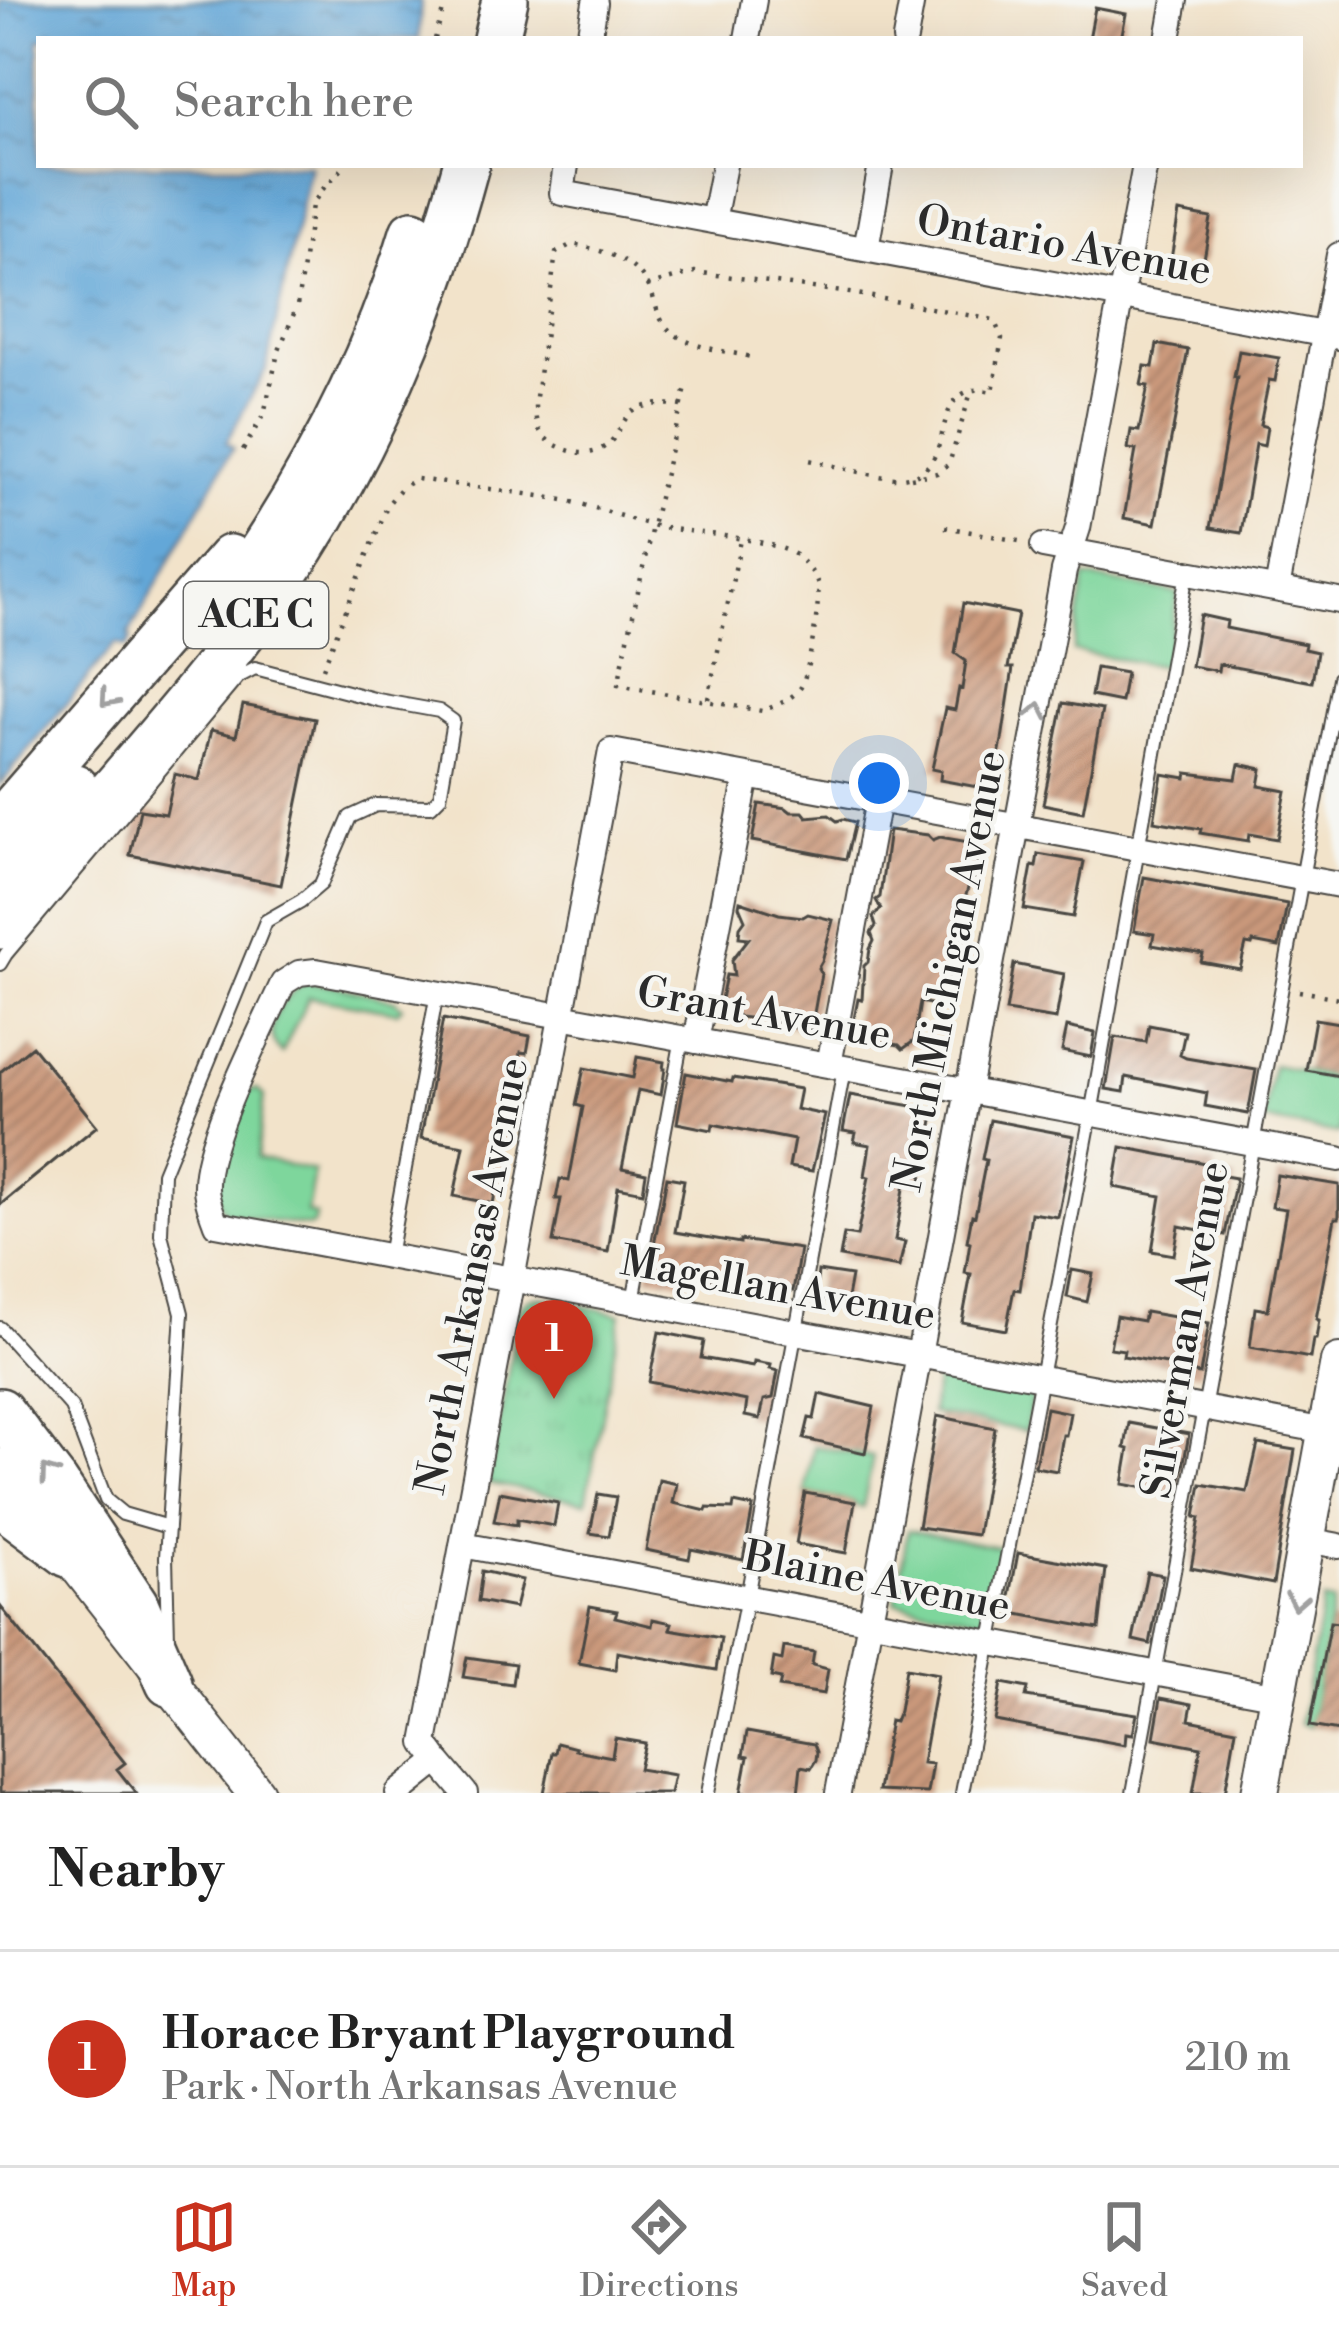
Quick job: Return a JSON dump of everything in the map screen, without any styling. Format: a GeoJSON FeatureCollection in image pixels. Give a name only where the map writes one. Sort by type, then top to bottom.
{"type":"FeatureCollection","features":[{"type":"Feature","properties":{"kind":"highway"},"geometry":{"type":"LineString","coordinates":[[466,36],[474,0]]}},
{"type":"Feature","properties":{"kind":"highway"},"geometry":{"type":"LineString","coordinates":[[497,36],[505,0]]}},
{"type":"Feature","properties":{"kind":"highway","name":"ACE C"},"geometry":{"type":"LineString","coordinates":[[0,876],[190,650],[240,584],[308,478],[377,336],[432,168]]}},
{"type":"Feature","properties":{"kind":"highway","name":"ACE C"},"geometry":{"type":"LineString","coordinates":[[0,926],[207,678],[307,541],[349,468],[403,356],[465,168]]}},
{"type":"Feature","properties":{"kind":"highway"},"geometry":{"type":"LineString","coordinates":[[0,823],[256,524],[328,405],[377,336]]}},
{"type":"Feature","properties":{"kind":"highway"},"geometry":{"type":"LineString","coordinates":[[0,1411],[56,1484],[135,1604],[170,1683]]}},
{"type":"Feature","properties":{"kind":"highway"},"geometry":{"type":"LineString","coordinates":[[0,1503],[68,1554]]}},
{"type":"Feature","properties":{"kind":"street"},"geometry":{"type":"LineString","coordinates":[[748,36],[754,0]]}},
{"type":"Feature","properties":{"kind":"street"},"geometry":{"type":"LineString","coordinates":[[905,36],[912,0]]}},
{"type":"Feature","properties":{"kind":"street"},"geometry":{"type":"LineString","coordinates":[[1169,36],[1175,0]]}},
{"type":"Feature","properties":{"kind":"street"},"geometry":{"type":"LineString","coordinates":[[590,36],[595,3]]}},
{"type":"Feature","properties":{"kind":"street","name":"Ontario Avenue"},"geometry":{"type":"LineString","coordinates":[[566,168],[562,193],[1332,336]]}},
{"type":"Feature","properties":{"kind":"street"},"geometry":{"type":"LineString","coordinates":[[713,221],[723,168]]}},
{"type":"Feature","properties":{"kind":"street"},"geometry":{"type":"LineString","coordinates":[[866,249],[880,168]]}},
{"type":"Feature","properties":{"kind":"street","name":"North Michigan Avenue"},"geometry":{"type":"LineString","coordinates":[[838,1793],[1144,168]]}},
{"type":"Feature","properties":{"kind":"street"},"geometry":{"type":"LineString","coordinates":[[1277,589],[1332,336],[1339,255]]}},
{"type":"Feature","properties":{"kind":"street"},"geometry":{"type":"LineString","coordinates":[[1042,546],[1339,601]]}},
{"type":"Feature","properties":{"kind":"street","name":"North Arkansas Avenue"},"geometry":{"type":"LineString","coordinates":[[438,1761],[424,1743],[611,751],[746,776]]}},
{"type":"Feature","properties":{"kind":"street"},"geometry":{"type":"LineString","coordinates":[[689,1040],[746,776],[1339,885]]}},
{"type":"Feature","properties":{"kind":"street"},"geometry":{"type":"LineString","coordinates":[[837,1067],[878,800]]}},
{"type":"Feature","properties":{"kind":"street","name":"Grant Avenue"},"geometry":{"type":"LineString","coordinates":[[216,1224],[206,1188],[218,1132],[283,983],[298,973],[316,971],[1339,1159]]}},
{"type":"Feature","properties":{"kind":"street","name":"Magellan Avenue"},"geometry":{"type":"LineString","coordinates":[[216,1224],[1326,1431]]}},
{"type":"Feature","properties":{"kind":"street"},"geometry":{"type":"LineString","coordinates":[[1260,1793],[1278,1696],[1323,1543],[1326,1431],[1339,1362]]}},
{"type":"Feature","properties":{"kind":"street"},"geometry":{"type":"LineString","coordinates":[[0,1467],[256,1793]]}},
{"type":"Feature","properties":{"kind":"street","name":"Blaine Avenue"},"geometry":{"type":"LineString","coordinates":[[462,1545],[1278,1696]]}},
{"type":"Feature","properties":{"kind":"street"},"geometry":{"type":"LineString","coordinates":[[398,1793],[438,1761],[465,1793]]}},
{"type":"Feature","properties":{"kind":"lane"},"geometry":{"type":"LineString","coordinates":[[962,1793],[1091,1114],[1187,573]]}},
{"type":"Feature","properties":{"kind":"lane"},"geometry":{"type":"LineString","coordinates":[[0,964],[238,677],[255,668],[439,711],[452,722],[440,797],[431,806],[376,805],[350,818],[321,884],[266,921],[163,1173],[161,1234],[182,1313],[166,1557],[170,1683]]}},
{"type":"Feature","properties":{"kind":"lane","name":"Silverman Avenue"},"geometry":{"type":"LineString","coordinates":[[1133,1793],[1339,678]]}},
{"type":"Feature","properties":{"kind":"lane"},"geometry":{"type":"LineString","coordinates":[[389,1256],[437,993]]}},
{"type":"Feature","properties":{"kind":"lane"},"geometry":{"type":"LineString","coordinates":[[633,1302],[689,1040]]}},
{"type":"Feature","properties":{"kind":"lane"},"geometry":{"type":"LineString","coordinates":[[708,1793],[796,1332],[837,1067]]}},
{"type":"Feature","properties":{"kind":"lane"},"geometry":{"type":"LineString","coordinates":[[0,1328],[71,1407],[106,1499],[123,1514],[168,1527]]}},
{"type":"Feature","properties":{"kind":"path"},"geometry":{"type":"LineString","coordinates":[[436,36],[446,0]]}},
{"type":"Feature","properties":{"kind":"path"},"geometry":{"type":"LineString","coordinates":[[243,450],[264,414],[278,353],[297,306],[312,206],[344,168]]}},
{"type":"Feature","properties":{"kind":"path"},"geometry":{"type":"LineString","coordinates":[[682,406],[660,403],[638,408],[611,442],[593,454],[570,452],[546,440],[535,422],[556,253],[572,244],[633,266],[671,332],[755,358]]}},
{"type":"Feature","properties":{"kind":"path"},"geometry":{"type":"LineString","coordinates":[[647,286],[695,272],[857,294],[994,320],[1002,338],[993,392],[972,389],[956,400],[944,422],[938,457],[903,478]]}},
{"type":"Feature","properties":{"kind":"path"},"geometry":{"type":"LineString","coordinates":[[317,684],[388,504],[402,487],[417,479],[563,500],[652,526],[792,552],[806,563],[818,585],[809,663],[801,688],[782,704],[762,711],[618,685],[652,526],[686,388]]}},
{"type":"Feature","properties":{"kind":"path"},"geometry":{"type":"LineString","coordinates":[[809,460],[903,478],[938,473],[949,464],[972,389]]}},
{"type":"Feature","properties":{"kind":"path"},"geometry":{"type":"LineString","coordinates":[[945,527],[1042,546]]}},
{"type":"Feature","properties":{"kind":"path"},"geometry":{"type":"LineString","coordinates":[[708,701],[741,540]]}},
{"type":"Feature","properties":{"kind":"path"},"geometry":{"type":"LineString","coordinates":[[1282,988],[1339,998]]}},
{"type":"Feature","properties":{"kind":"green space"},"geometry":{"type":"Polygon","coordinates":[[[1085,577],[1178,593],[1165,667],[1073,651],[1085,577]]]}},
{"type":"Feature","properties":{"kind":"green space"},"geometry":{"type":"Polygon","coordinates":[[[305,983],[395,1000],[402,1007],[397,1012],[309,997],[282,1053],[272,1036],[276,1015],[288,996],[305,983]]]}},
{"type":"Feature","properties":{"kind":"green space"},"geometry":{"type":"Polygon","coordinates":[[[1273,1065],[1339,1078],[1339,1134],[1263,1120],[1273,1065]]]}},
{"type":"Feature","properties":{"kind":"green space"},"geometry":{"type":"Polygon","coordinates":[[[256,1089],[264,1096],[257,1158],[314,1171],[307,1213],[316,1215],[308,1227],[228,1214],[214,1189],[234,1113],[245,1094],[256,1089]]]}},
{"type":"Feature","properties":{"kind":"green space"},"geometry":{"type":"Polygon","coordinates":[[[541,1297],[621,1314],[586,1502],[488,1483],[519,1312],[527,1300],[541,1297]]]}},
{"type":"Feature","properties":{"kind":"green space"},"geometry":{"type":"Polygon","coordinates":[[[938,1372],[1026,1388],[1032,1398],[1026,1431],[931,1413],[938,1372]]]}},
{"type":"Feature","properties":{"kind":"green space"},"geometry":{"type":"Polygon","coordinates":[[[814,1446],[873,1457],[863,1507],[805,1493],[814,1446]]]}},
{"type":"Feature","properties":{"kind":"green space"},"geometry":{"type":"Polygon","coordinates":[[[908,1530],[1004,1548],[990,1620],[895,1602],[908,1530]]]}},
{"type":"Feature","properties":{"kind":"green space"},"geometry":{"type":"Polygon","coordinates":[[[1323,1601],[1333,1603],[1310,1726],[1300,1724],[1323,1601]]]}},
{"type":"Feature","properties":{"kind":"water"},"geometry":{"type":"Polygon","coordinates":[[[0,0],[421,0],[419,36],[36,36],[36,168],[309,168],[266,369],[226,443],[233,448],[129,634],[127,647],[116,643],[0,785],[0,0]]]}},
{"type":"Feature","properties":{"kind":"building"},"geometry":{"type":"Polygon","coordinates":[[[1095,8],[1126,14],[1122,36],[1090,36],[1095,8]]]}},
{"type":"Feature","properties":{"kind":"building"},"geometry":{"type":"Polygon","coordinates":[[[1179,212],[1211,218],[1203,265],[1171,259],[1179,212]]]}},
{"type":"Feature","properties":{"kind":"building"},"geometry":{"type":"Polygon","coordinates":[[[1157,344],[1188,350],[1155,524],[1124,518],[1136,450],[1128,449],[1131,430],[1139,431],[1148,386],[1141,385],[1145,366],[1153,367],[1157,344]]]}},
{"type":"Feature","properties":{"kind":"building"},"geometry":{"type":"Polygon","coordinates":[[[1239,351],[1279,358],[1275,381],[1269,380],[1260,425],[1267,427],[1264,446],[1256,444],[1241,533],[1210,528],[1239,351]]]}},
{"type":"Feature","properties":{"kind":"building"},"geometry":{"type":"Polygon","coordinates":[[[963,603],[1018,614],[1002,740],[988,789],[940,780],[941,771],[932,769],[945,708],[955,710],[962,689],[966,661],[955,653],[963,603]]]}},
{"type":"Feature","properties":{"kind":"building"},"geometry":{"type":"Polygon","coordinates":[[[1200,615],[1227,621],[1226,628],[1305,644],[1304,649],[1317,652],[1312,682],[1219,664],[1218,671],[1191,666],[1200,615]]]}},
{"type":"Feature","properties":{"kind":"building"},"geometry":{"type":"Polygon","coordinates":[[[1096,668],[1126,673],[1121,702],[1091,696],[1096,668]]]}},
{"type":"Feature","properties":{"kind":"building"},"geometry":{"type":"Polygon","coordinates":[[[1063,703],[1102,710],[1083,812],[1043,804],[1063,703]]]}},
{"type":"Feature","properties":{"kind":"building"},"geometry":{"type":"Polygon","coordinates":[[[243,705],[315,719],[281,885],[130,855],[140,810],[166,814],[175,774],[199,780],[211,730],[236,736],[243,705]]]}},
{"type":"Feature","properties":{"kind":"building"},"geometry":{"type":"Polygon","coordinates":[[[1239,764],[1262,769],[1259,786],[1286,791],[1277,839],[1249,834],[1248,841],[1154,821],[1162,774],[1236,779],[1239,764]]]}},
{"type":"Feature","properties":{"kind":"building"},"geometry":{"type":"Polygon","coordinates":[[[759,804],[803,812],[807,817],[829,815],[837,821],[855,822],[846,859],[752,841],[759,804]]]}},
{"type":"Feature","properties":{"kind":"building"},"geometry":{"type":"Polygon","coordinates":[[[889,830],[980,844],[973,884],[969,884],[962,910],[967,917],[960,923],[963,931],[956,968],[947,983],[950,1008],[920,1002],[914,1041],[903,1049],[850,1040],[858,999],[862,1000],[864,966],[874,941],[873,917],[881,909],[876,900],[889,830]]]}},
{"type":"Feature","properties":{"kind":"building"},"geometry":{"type":"Polygon","coordinates":[[[1038,854],[1084,862],[1073,917],[1024,909],[1038,854]]]}},
{"type":"Feature","properties":{"kind":"building"},"geometry":{"type":"Polygon","coordinates":[[[1144,877],[1287,904],[1279,947],[1246,944],[1240,969],[1201,962],[1203,954],[1152,945],[1154,934],[1134,931],[1144,877]]]}},
{"type":"Feature","properties":{"kind":"building"},"geometry":{"type":"Polygon","coordinates":[[[740,901],[779,914],[833,920],[818,968],[821,974],[811,1030],[718,1013],[726,975],[734,976],[732,960],[749,938],[739,937],[745,920],[740,901]]]}},
{"type":"Feature","properties":{"kind":"building"},"geometry":{"type":"Polygon","coordinates":[[[1014,964],[1064,974],[1056,1019],[1006,1011],[1014,964]]]}},
{"type":"Feature","properties":{"kind":"building"},"geometry":{"type":"Polygon","coordinates":[[[443,1019],[530,1036],[527,1053],[521,1052],[493,1204],[454,1196],[464,1146],[421,1138],[443,1019]]]}},
{"type":"Feature","properties":{"kind":"building"},"geometry":{"type":"Polygon","coordinates":[[[1315,1019],[1339,1023],[1339,1076],[1306,1070],[1315,1019]]]}},
{"type":"Feature","properties":{"kind":"building"},"geometry":{"type":"Polygon","coordinates":[[[1149,1025],[1185,1032],[1180,1055],[1186,1058],[1256,1070],[1248,1114],[1205,1106],[1207,1093],[1126,1077],[1124,1092],[1106,1089],[1115,1037],[1146,1042],[1149,1025]]]}},
{"type":"Feature","properties":{"kind":"building"},"geometry":{"type":"Polygon","coordinates":[[[1067,1027],[1095,1033],[1091,1057],[1062,1051],[1067,1027]]]}},
{"type":"Feature","properties":{"kind":"building"},"geometry":{"type":"Polygon","coordinates":[[[32,1046],[97,1126],[0,1205],[0,1072],[32,1046]]]}},
{"type":"Feature","properties":{"kind":"building"},"geometry":{"type":"Polygon","coordinates":[[[637,1057],[664,1062],[665,1069],[661,1095],[638,1090],[622,1168],[646,1173],[643,1192],[618,1187],[608,1252],[553,1242],[560,1179],[569,1181],[583,1107],[576,1105],[584,1068],[633,1078],[637,1057]]]}},
{"type":"Feature","properties":{"kind":"building"},"geometry":{"type":"Polygon","coordinates":[[[686,1073],[800,1089],[796,1109],[825,1115],[812,1171],[789,1167],[794,1140],[713,1124],[712,1130],[677,1123],[686,1073]]]}},
{"type":"Feature","properties":{"kind":"building"},"geometry":{"type":"Polygon","coordinates":[[[850,1095],[935,1110],[920,1186],[905,1183],[895,1240],[905,1242],[899,1267],[840,1257],[844,1234],[857,1236],[869,1177],[865,1176],[870,1145],[854,1142],[856,1133],[843,1131],[850,1095]]]}},
{"type":"Feature","properties":{"kind":"building"},"geometry":{"type":"Polygon","coordinates":[[[990,1120],[1074,1136],[1058,1217],[1031,1213],[1020,1290],[1014,1289],[1006,1330],[962,1322],[971,1274],[965,1273],[967,1241],[990,1120]]]}},
{"type":"Feature","properties":{"kind":"building"},"geometry":{"type":"Polygon","coordinates":[[[1121,1147],[1215,1165],[1213,1174],[1236,1178],[1225,1235],[1179,1226],[1174,1255],[1152,1251],[1161,1196],[1114,1187],[1121,1147]]]}},
{"type":"Feature","properties":{"kind":"building"},"geometry":{"type":"Polygon","coordinates":[[[1277,1175],[1339,1185],[1339,1218],[1335,1218],[1310,1358],[1250,1347],[1255,1308],[1268,1310],[1286,1209],[1272,1207],[1277,1175]]]}},
{"type":"Feature","properties":{"kind":"building"},"geometry":{"type":"Polygon","coordinates":[[[667,1177],[684,1180],[675,1232],[800,1249],[793,1291],[770,1286],[769,1294],[732,1288],[733,1283],[698,1278],[688,1284],[648,1276],[667,1177]]]}},
{"type":"Feature","properties":{"kind":"building"},"geometry":{"type":"Polygon","coordinates":[[[1072,1270],[1093,1274],[1087,1302],[1067,1297],[1072,1270]]]}},
{"type":"Feature","properties":{"kind":"building"},"geometry":{"type":"Polygon","coordinates":[[[818,1271],[851,1276],[846,1304],[815,1299],[818,1271]]]}},
{"type":"Feature","properties":{"kind":"building"},"geometry":{"type":"Polygon","coordinates":[[[1145,1312],[1209,1323],[1200,1374],[1123,1356],[1124,1350],[1110,1348],[1116,1316],[1143,1321],[1145,1312]]]}},
{"type":"Feature","properties":{"kind":"building"},"geometry":{"type":"Polygon","coordinates":[[[659,1332],[704,1341],[701,1358],[753,1367],[754,1362],[778,1371],[773,1398],[764,1400],[760,1419],[745,1416],[747,1401],[649,1382],[659,1332]]]}},
{"type":"Feature","properties":{"kind":"building"},"geometry":{"type":"Polygon","coordinates":[[[819,1394],[874,1407],[865,1453],[804,1439],[819,1394]]]}},
{"type":"Feature","properties":{"kind":"building"},"geometry":{"type":"Polygon","coordinates":[[[1046,1408],[1070,1413],[1057,1471],[1035,1467],[1046,1408]]]}},
{"type":"Feature","properties":{"kind":"building"},"geometry":{"type":"Polygon","coordinates":[[[937,1416],[995,1428],[977,1535],[918,1527],[937,1416]]]}},
{"type":"Feature","properties":{"kind":"building"},"geometry":{"type":"Polygon","coordinates":[[[1129,1423],[1189,1434],[1178,1494],[1123,1484],[1129,1423]]]}},
{"type":"Feature","properties":{"kind":"building"},"geometry":{"type":"Polygon","coordinates":[[[1258,1444],[1295,1450],[1273,1584],[1191,1568],[1201,1484],[1247,1492],[1258,1444]]]}},
{"type":"Feature","properties":{"kind":"building"},"geometry":{"type":"Polygon","coordinates":[[[659,1480],[677,1484],[673,1503],[706,1511],[733,1509],[734,1503],[753,1507],[743,1560],[691,1549],[689,1559],[646,1550],[659,1480]]]}},
{"type":"Feature","properties":{"kind":"building"},"geometry":{"type":"Polygon","coordinates":[[[500,1492],[558,1503],[554,1526],[517,1519],[517,1525],[494,1521],[500,1492]]]}},
{"type":"Feature","properties":{"kind":"building"},"geometry":{"type":"Polygon","coordinates":[[[805,1493],[855,1502],[846,1553],[796,1544],[805,1493]]]}},
{"type":"Feature","properties":{"kind":"building"},"geometry":{"type":"Polygon","coordinates":[[[598,1494],[616,1497],[609,1536],[590,1533],[598,1494]]]}},
{"type":"Feature","properties":{"kind":"building"},"geometry":{"type":"Polygon","coordinates":[[[1018,1553],[1106,1569],[1099,1629],[1007,1612],[1018,1553]]]}},
{"type":"Feature","properties":{"kind":"building"},"geometry":{"type":"Polygon","coordinates":[[[482,1571],[522,1580],[515,1608],[478,1601],[482,1571]]]}},
{"type":"Feature","properties":{"kind":"building"},"geometry":{"type":"Polygon","coordinates":[[[1147,1572],[1163,1575],[1150,1644],[1133,1640],[1147,1572]]]}},
{"type":"Feature","properties":{"kind":"building"},"geometry":{"type":"Polygon","coordinates":[[[0,1606],[125,1763],[117,1769],[136,1793],[0,1793],[0,1606]]]}},
{"type":"Feature","properties":{"kind":"building"},"geometry":{"type":"Polygon","coordinates":[[[590,1606],[617,1611],[615,1617],[652,1626],[653,1619],[672,1623],[670,1629],[721,1638],[716,1670],[617,1652],[615,1670],[579,1663],[590,1606]]]}},
{"type":"Feature","properties":{"kind":"building"},"geometry":{"type":"Polygon","coordinates":[[[1330,1622],[1339,1623],[1339,1731],[1310,1726],[1330,1622]]]}},
{"type":"Feature","properties":{"kind":"building"},"geometry":{"type":"Polygon","coordinates":[[[784,1647],[814,1652],[812,1665],[828,1669],[824,1694],[779,1687],[781,1679],[771,1677],[774,1658],[782,1660],[784,1647]]]}},
{"type":"Feature","properties":{"kind":"building"},"geometry":{"type":"Polygon","coordinates":[[[467,1657],[515,1664],[512,1684],[463,1677],[467,1657]]]}},
{"type":"Feature","properties":{"kind":"building"},"geometry":{"type":"Polygon","coordinates":[[[906,1668],[938,1674],[922,1763],[932,1764],[927,1793],[878,1791],[890,1720],[895,1721],[899,1711],[906,1668]]]}},
{"type":"Feature","properties":{"kind":"building"},"geometry":{"type":"Polygon","coordinates":[[[1002,1683],[1028,1688],[1026,1697],[1137,1714],[1133,1734],[1126,1733],[1125,1745],[995,1721],[1002,1683]]]}},
{"type":"Feature","properties":{"kind":"building"},"geometry":{"type":"Polygon","coordinates":[[[1161,1698],[1192,1704],[1189,1720],[1236,1729],[1225,1793],[1193,1793],[1201,1747],[1154,1738],[1161,1698]]]}},
{"type":"Feature","properties":{"kind":"building"},"geometry":{"type":"Polygon","coordinates":[[[747,1732],[814,1744],[816,1760],[811,1768],[801,1766],[798,1793],[741,1793],[747,1732]]]}},
{"type":"Feature","properties":{"kind":"building"},"geometry":{"type":"Polygon","coordinates":[[[615,1738],[645,1743],[639,1769],[674,1775],[670,1793],[544,1793],[557,1743],[612,1757],[615,1738]]]}},
{"type":"Feature","properties":{"kind":"place","name":"Horace Bryant Playground"},"geometry":{"type":"Point","coordinates":[554,1399]}}]}
